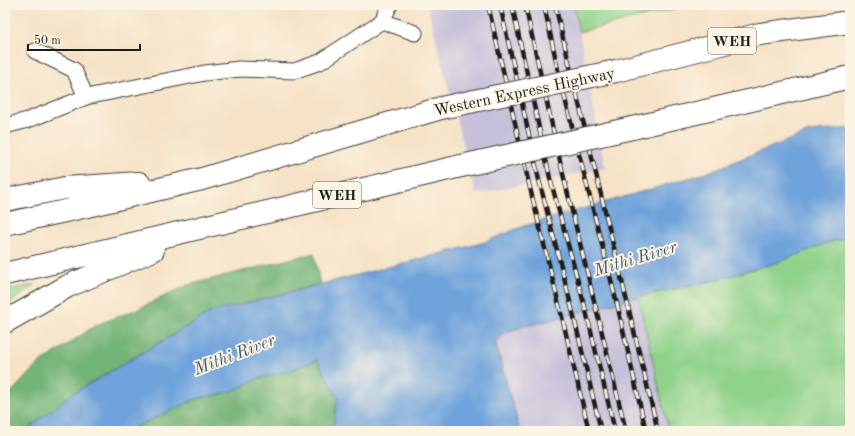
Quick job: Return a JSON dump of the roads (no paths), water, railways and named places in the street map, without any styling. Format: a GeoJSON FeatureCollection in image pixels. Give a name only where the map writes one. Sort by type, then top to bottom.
{"type":"FeatureCollection","features":[{"type":"Feature","properties":{"kind":"highway"},"geometry":{"type":"LineString","coordinates":[[760,34],[850,8]]}},
{"type":"Feature","properties":{"kind":"highway","name":"Western Express Highway"},"geometry":{"type":"LineString","coordinates":[[202,179],[441,108],[616,71],[760,34],[850,22]]}},
{"type":"Feature","properties":{"kind":"highway","name":"WEH"},"geometry":{"type":"LineString","coordinates":[[213,224],[850,77]]}},
{"type":"Feature","properties":{"kind":"highway"},"geometry":{"type":"LineString","coordinates":[[5,200],[65,188],[202,179]]}},
{"type":"Feature","properties":{"kind":"highway"},"geometry":{"type":"LineString","coordinates":[[5,224],[202,179]]}},
{"type":"Feature","properties":{"kind":"highway"},"geometry":{"type":"LineString","coordinates":[[5,274],[213,224]]}},
{"type":"Feature","properties":{"kind":"highway"},"geometry":{"type":"LineString","coordinates":[[5,322],[68,286],[213,224]]}},
{"type":"Feature","properties":{"kind":"street"},"geometry":{"type":"LineString","coordinates":[[5,126],[28,120],[86,97],[205,73],[238,69],[294,71],[320,62],[382,21],[390,5]]}},
{"type":"Feature","properties":{"kind":"street"},"geometry":{"type":"LineString","coordinates":[[382,21],[415,33]]}},
{"type":"Feature","properties":{"kind":"street"},"geometry":{"type":"LineString","coordinates":[[35,51],[74,70],[86,97]]}},
{"type":"Feature","properties":{"kind":"water","name":"Mithi River"},"geometry":{"type":"Polygon","coordinates":[[[850,128],[850,238],[833,241],[776,263],[715,280],[638,297],[504,332],[495,342],[519,428],[517,431],[332,431],[338,398],[317,360],[289,371],[257,379],[230,392],[196,399],[127,431],[25,431],[72,394],[212,312],[482,243],[524,226],[706,173],[809,132],[850,128]]]}},
{"type":"Feature","properties":{"kind":"railway"},"geometry":{"type":"LineString","coordinates":[[488,5],[529,184],[589,431]]}},
{"type":"Feature","properties":{"kind":"railway"},"geometry":{"type":"LineString","coordinates":[[500,5],[539,180],[601,431]]}},
{"type":"Feature","properties":{"kind":"railway"},"geometry":{"type":"LineString","coordinates":[[512,5],[550,178],[586,311],[615,431]]}},
{"type":"Feature","properties":{"kind":"railway"},"geometry":{"type":"LineString","coordinates":[[525,5],[563,174],[626,431]]}},
{"type":"Feature","properties":{"kind":"railway"},"geometry":{"type":"LineString","coordinates":[[544,5],[560,79],[618,308],[646,431]]}},
{"type":"Feature","properties":{"kind":"railway"},"geometry":{"type":"LineString","coordinates":[[555,5],[658,431]]}}]}
